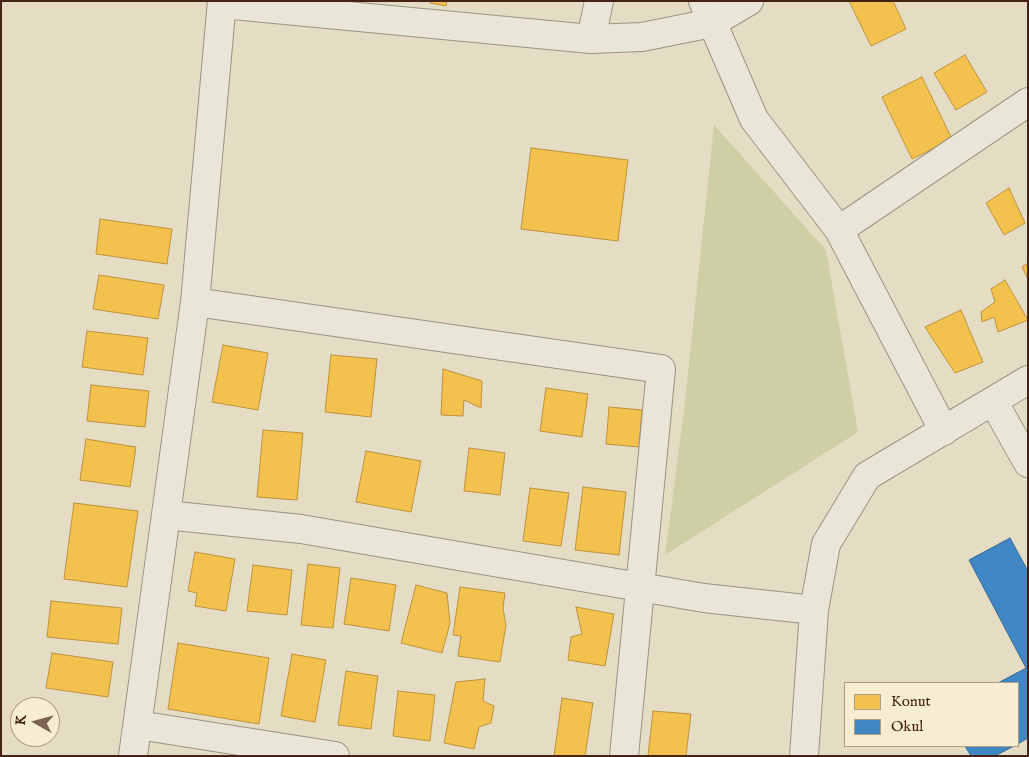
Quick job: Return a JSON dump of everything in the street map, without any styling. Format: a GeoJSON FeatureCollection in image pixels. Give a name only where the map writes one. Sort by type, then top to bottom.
{"type":"FeatureCollection","features":[{"type":"Feature","properties":{"kind":"street"},"geometry":{"type":"LineString","coordinates":[[591,39],[599,1]]}},
{"type":"Feature","properties":{"kind":"street"},"geometry":{"type":"LineString","coordinates":[[133,756],[195,302],[222,3],[591,39],[642,38],[707,12],[749,1]]}},
{"type":"Feature","properties":{"kind":"street"},"geometry":{"type":"LineString","coordinates":[[707,12],[754,120],[839,230],[944,431]]}},
{"type":"Feature","properties":{"kind":"street"},"geometry":{"type":"LineString","coordinates":[[839,230],[1028,102]]}},
{"type":"Feature","properties":{"kind":"street"},"geometry":{"type":"LineString","coordinates":[[195,302],[661,369],[624,756]]}},
{"type":"Feature","properties":{"kind":"street"},"geometry":{"type":"LineString","coordinates":[[804,756],[814,610],[826,544],[867,476],[1028,380]]}},
{"type":"Feature","properties":{"kind":"street"},"geometry":{"type":"LineString","coordinates":[[992,401],[1028,463]]}},
{"type":"Feature","properties":{"kind":"street"},"geometry":{"type":"LineString","coordinates":[[166,515],[302,529],[704,598],[814,610]]}},
{"type":"Feature","properties":{"kind":"street"},"geometry":{"type":"LineString","coordinates":[[138,725],[335,756]]}},
{"type":"Feature","properties":{"kind":"green space"},"geometry":{"type":"Polygon","coordinates":[[[714,125],[826,250],[858,432],[665,555],[684,411],[714,125]]]}},
{"type":"Feature","properties":{"kind":"building: Konut"},"geometry":{"type":"Polygon","coordinates":[[[431,1],[447,1],[446,6],[430,3],[431,1]]]}},
{"type":"Feature","properties":{"kind":"building: Konut"},"geometry":{"type":"Polygon","coordinates":[[[849,1],[893,1],[906,29],[871,46],[849,1]]]}},
{"type":"Feature","properties":{"kind":"building: Konut"},"geometry":{"type":"Polygon","coordinates":[[[965,55],[987,92],[956,110],[934,73],[965,55]]]}},
{"type":"Feature","properties":{"kind":"building: Konut"},"geometry":{"type":"Polygon","coordinates":[[[922,77],[952,139],[912,159],[882,97],[922,77]]]}},
{"type":"Feature","properties":{"kind":"building: Konut"},"geometry":{"type":"Polygon","coordinates":[[[531,148],[628,160],[618,241],[521,229],[531,148]]]}},
{"type":"Feature","properties":{"kind":"building: Konut"},"geometry":{"type":"Polygon","coordinates":[[[1009,188],[1025,223],[1004,235],[986,203],[1009,188]]]}},
{"type":"Feature","properties":{"kind":"building: Konut"},"geometry":{"type":"Polygon","coordinates":[[[100,219],[172,229],[167,264],[96,254],[100,219]]]}},
{"type":"Feature","properties":{"kind":"building: Konut"},"geometry":{"type":"Polygon","coordinates":[[[1028,263],[1028,279],[1022,267],[1028,263]]]}},
{"type":"Feature","properties":{"kind":"building: Konut"},"geometry":{"type":"Polygon","coordinates":[[[99,275],[164,285],[158,319],[93,309],[99,275]]]}},
{"type":"Feature","properties":{"kind":"building: Konut"},"geometry":{"type":"Polygon","coordinates":[[[1005,280],[1028,320],[998,332],[994,317],[982,322],[981,312],[995,302],[991,289],[1005,280]]]}},
{"type":"Feature","properties":{"kind":"building: Konut"},"geometry":{"type":"Polygon","coordinates":[[[961,310],[983,362],[955,373],[925,327],[961,310]]]}},
{"type":"Feature","properties":{"kind":"building: Konut"},"geometry":{"type":"Polygon","coordinates":[[[87,331],[148,338],[143,375],[82,367],[87,331]]]}},
{"type":"Feature","properties":{"kind":"building: Konut"},"geometry":{"type":"Polygon","coordinates":[[[223,345],[268,353],[258,410],[212,402],[223,345]]]}},
{"type":"Feature","properties":{"kind":"building: Konut"},"geometry":{"type":"Polygon","coordinates":[[[331,355],[377,359],[371,417],[325,412],[331,355]]]}},
{"type":"Feature","properties":{"kind":"building: Konut"},"geometry":{"type":"Polygon","coordinates":[[[443,369],[482,381],[481,408],[464,400],[463,416],[441,415],[443,369]]]}},
{"type":"Feature","properties":{"kind":"building: Konut"},"geometry":{"type":"Polygon","coordinates":[[[91,385],[149,391],[145,427],[87,421],[91,385]]]}},
{"type":"Feature","properties":{"kind":"building: Konut"},"geometry":{"type":"Polygon","coordinates":[[[546,388],[588,394],[582,437],[540,431],[546,388]]]}},
{"type":"Feature","properties":{"kind":"building: Konut"},"geometry":{"type":"Polygon","coordinates":[[[609,407],[642,410],[639,447],[606,444],[609,407]]]}},
{"type":"Feature","properties":{"kind":"building: Konut"},"geometry":{"type":"Polygon","coordinates":[[[263,430],[303,433],[297,500],[257,497],[263,430]]]}},
{"type":"Feature","properties":{"kind":"building: Konut"},"geometry":{"type":"Polygon","coordinates":[[[86,439],[136,447],[130,487],[80,480],[86,439]]]}},
{"type":"Feature","properties":{"kind":"building: Konut"},"geometry":{"type":"Polygon","coordinates":[[[469,448],[505,453],[500,495],[464,491],[469,448]]]}},
{"type":"Feature","properties":{"kind":"building: Konut"},"geometry":{"type":"Polygon","coordinates":[[[366,451],[421,461],[411,512],[356,502],[366,451]]]}},
{"type":"Feature","properties":{"kind":"building: Konut"},"geometry":{"type":"Polygon","coordinates":[[[583,487],[626,492],[619,555],[575,550],[583,487]]]}},
{"type":"Feature","properties":{"kind":"building: Konut"},"geometry":{"type":"Polygon","coordinates":[[[530,488],[569,493],[561,546],[523,541],[530,488]]]}},
{"type":"Feature","properties":{"kind":"building: Konut"},"geometry":{"type":"Polygon","coordinates":[[[74,503],[138,511],[127,587],[64,579],[74,503]]]}},
{"type":"Feature","properties":{"kind":"building: Konut"},"geometry":{"type":"Polygon","coordinates":[[[195,552],[235,559],[226,611],[195,606],[197,593],[188,591],[195,552]]]}},
{"type":"Feature","properties":{"kind":"building: Konut"},"geometry":{"type":"Polygon","coordinates":[[[308,564],[340,568],[333,628],[301,625],[308,564]]]}},
{"type":"Feature","properties":{"kind":"building: Konut"},"geometry":{"type":"Polygon","coordinates":[[[253,565],[292,570],[287,615],[247,611],[253,565]]]}},
{"type":"Feature","properties":{"kind":"building: Konut"},"geometry":{"type":"Polygon","coordinates":[[[351,578],[396,585],[389,631],[344,624],[351,578]]]}},
{"type":"Feature","properties":{"kind":"building: Konut"},"geometry":{"type":"Polygon","coordinates":[[[416,585],[447,593],[450,623],[442,653],[401,643],[416,585]]]}},
{"type":"Feature","properties":{"kind":"building: Konut"},"geometry":{"type":"Polygon","coordinates":[[[460,587],[505,593],[503,608],[506,625],[500,662],[458,656],[461,636],[453,635],[460,587]]]}},
{"type":"Feature","properties":{"kind":"building: Konut"},"geometry":{"type":"Polygon","coordinates":[[[51,601],[122,608],[118,644],[47,637],[51,601]]]}},
{"type":"Feature","properties":{"kind":"building: Konut"},"geometry":{"type":"Polygon","coordinates":[[[576,607],[614,614],[605,666],[568,660],[571,637],[582,634],[576,607]]]}},
{"type":"Feature","properties":{"kind":"building: Konut"},"geometry":{"type":"Polygon","coordinates":[[[178,643],[269,658],[259,724],[168,709],[178,643]]]}},
{"type":"Feature","properties":{"kind":"building: Konut"},"geometry":{"type":"Polygon","coordinates":[[[52,653],[113,662],[108,697],[46,688],[52,653]]]}},
{"type":"Feature","properties":{"kind":"building: Konut"},"geometry":{"type":"Polygon","coordinates":[[[292,654],[326,660],[315,722],[281,716],[292,654]]]}},
{"type":"Feature","properties":{"kind":"building: Konut"},"geometry":{"type":"Polygon","coordinates":[[[346,671],[378,676],[371,729],[338,725],[346,671]]]}},
{"type":"Feature","properties":{"kind":"building: Konut"},"geometry":{"type":"Polygon","coordinates":[[[485,679],[483,701],[494,706],[491,723],[479,727],[474,749],[444,743],[456,682],[485,679]]]}},
{"type":"Feature","properties":{"kind":"building: Konut"},"geometry":{"type":"Polygon","coordinates":[[[398,691],[435,695],[430,741],[393,736],[398,691]]]}},
{"type":"Feature","properties":{"kind":"building: Konut"},"geometry":{"type":"Polygon","coordinates":[[[562,698],[593,703],[585,756],[554,756],[562,698]]]}},
{"type":"Feature","properties":{"kind":"building: Konut"},"geometry":{"type":"Polygon","coordinates":[[[653,711],[691,714],[686,756],[648,756],[653,711]]]}},
{"type":"Feature","properties":{"kind":"building: Okul"},"geometry":{"type":"Polygon","coordinates":[[[1010,538],[1028,571],[1028,738],[1019,743],[1019,682],[1000,682],[1026,668],[969,560],[1010,538]]]}},
{"type":"Feature","properties":{"kind":"building: Okul"},"geometry":{"type":"Polygon","coordinates":[[[966,747],[1012,747],[995,756],[971,756],[966,747]]]}}]}
